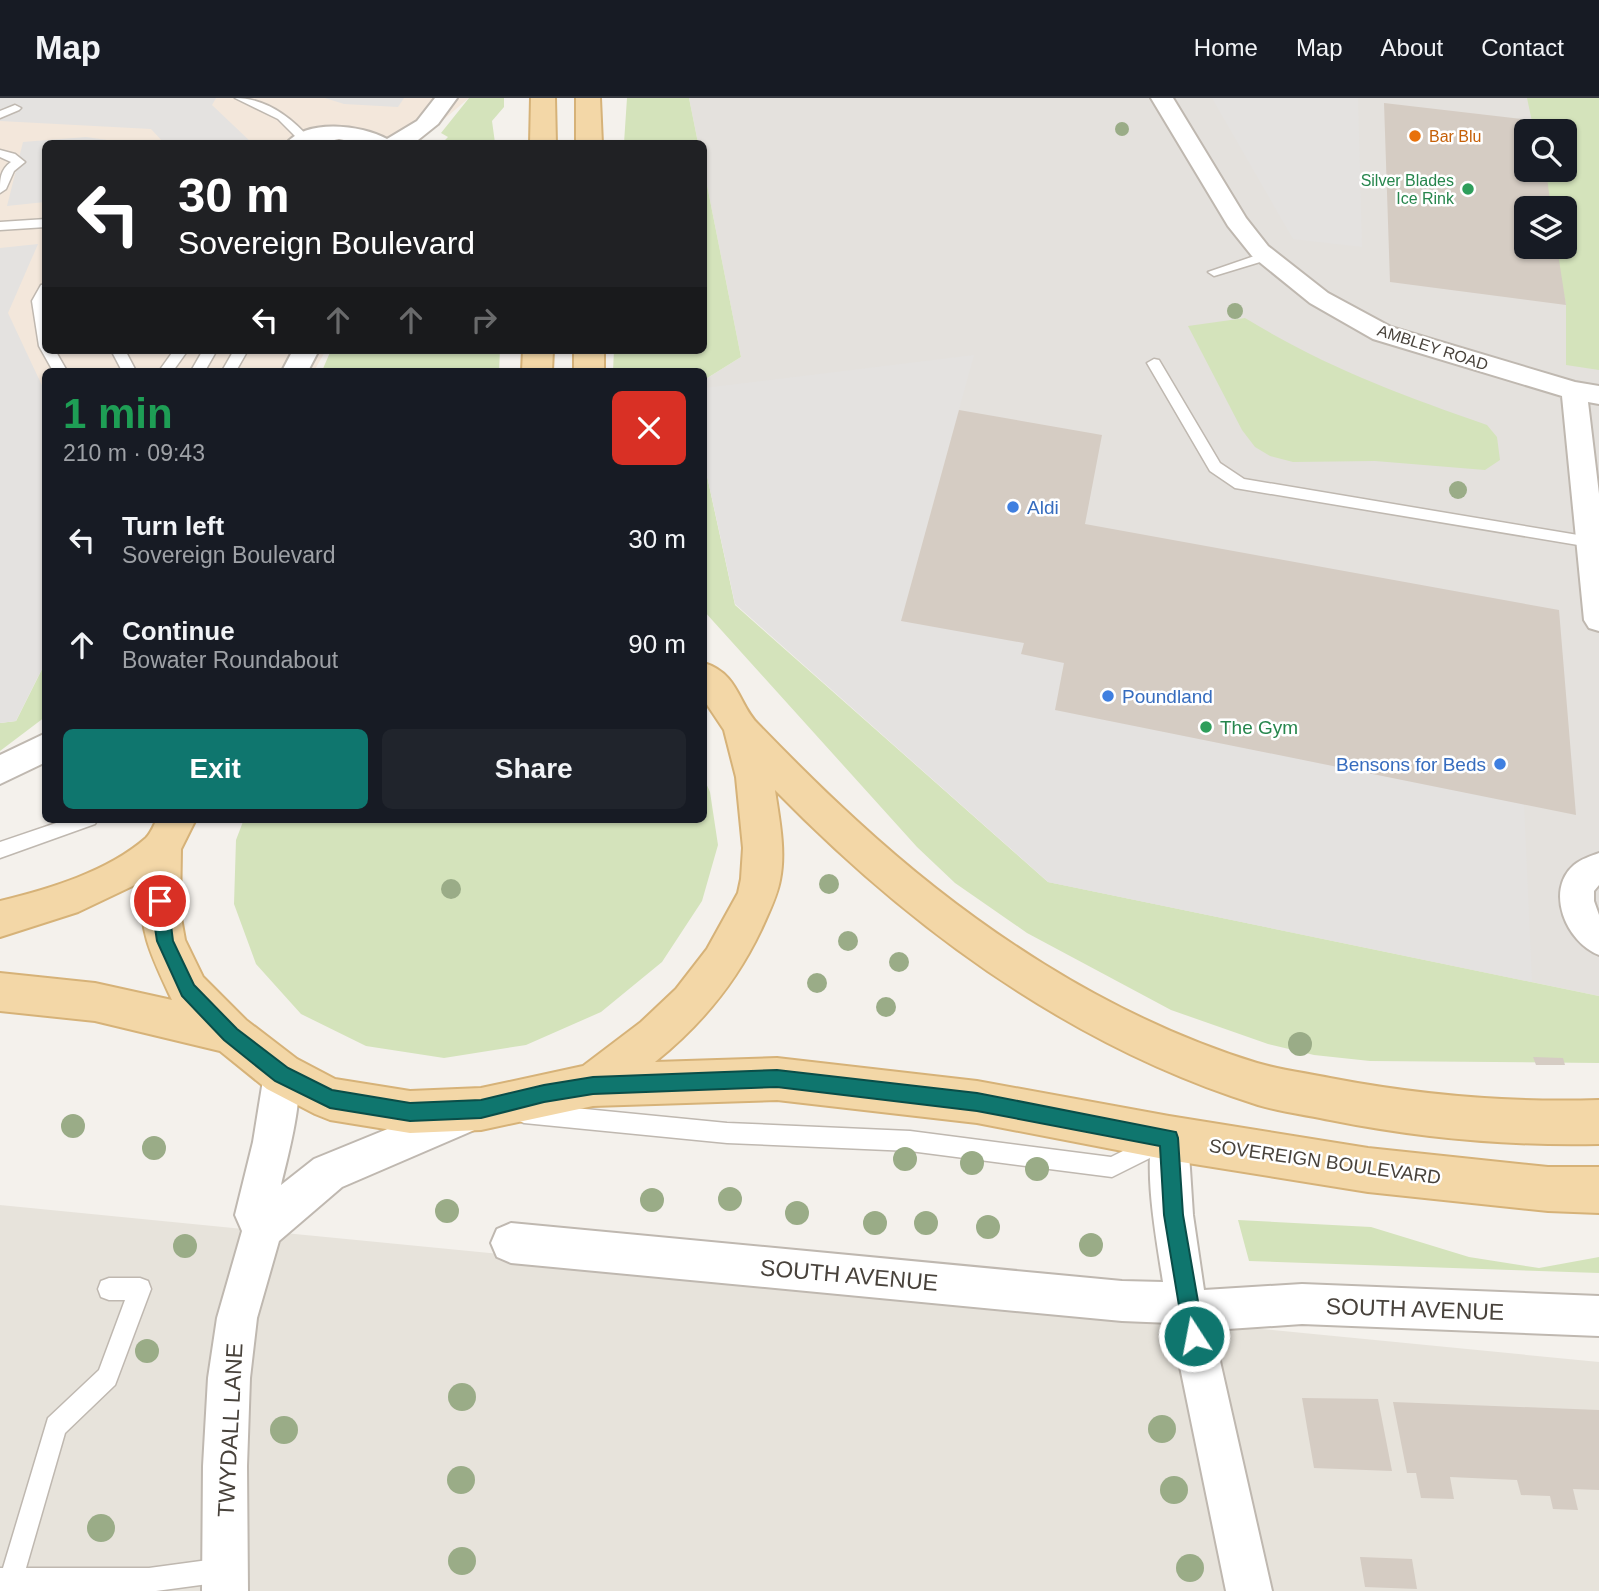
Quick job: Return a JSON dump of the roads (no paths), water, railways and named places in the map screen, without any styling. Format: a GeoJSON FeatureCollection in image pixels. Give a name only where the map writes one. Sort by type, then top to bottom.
{"type":"FeatureCollection","features":[{"type":"Feature","properties":{"kind":"main road"},"geometry":{"type":"LineString","coordinates":[[543,98],[543,140]]}},
{"type":"Feature","properties":{"kind":"main road"},"geometry":{"type":"LineString","coordinates":[[588,98],[589,140]]}},
{"type":"Feature","properties":{"kind":"main road"},"geometry":{"type":"LineString","coordinates":[[707,680],[719,691],[746,735],[820,811],[897,881],[969,936],[1023,971],[1150,1044],[1258,1084],[1378,1109],[1473,1120],[1599,1122]]}},
{"type":"Feature","properties":{"kind":"main road"},"geometry":{"type":"LineString","coordinates":[[593,1085],[692,1002],[740,933],[761,880],[759,807],[746,735]]}},
{"type":"Feature","properties":{"kind":"main road"},"geometry":{"type":"LineString","coordinates":[[0,919],[34,912],[111,881],[170,833]]}},
{"type":"Feature","properties":{"kind":"main road","name":"SOVEREIGN BOULEVARD"},"geometry":{"type":"LineString","coordinates":[[170,833],[160,901],[165,941],[188,991],[230,1034],[282,1074],[330,1099],[410,1112],[481,1109],[544,1093],[593,1085],[777,1079],[977,1102],[1169,1138],[1368,1170],[1548,1189],[1599,1190]]}},
{"type":"Feature","properties":{"kind":"main road"},"geometry":{"type":"LineString","coordinates":[[0,992],[95,1002],[230,1034]]}},
{"type":"Feature","properties":{"kind":"street"},"geometry":{"type":"LineString","coordinates":[[400,140],[427,122],[440,110],[446,98]]}},
{"type":"Feature","properties":{"kind":"street","name":"AMBLEY ROAD"},"geometry":{"type":"LineString","coordinates":[[1162,98],[1236,221],[1266,256],[1319,298],[1382,333],[1586,393]]}},
{"type":"Feature","properties":{"kind":"street"},"geometry":{"type":"LineString","coordinates":[[304,140],[321,134],[355,133],[374,140]]}},
{"type":"Feature","properties":{"kind":"street"},"geometry":{"type":"LineString","coordinates":[[1586,393],[1590,542],[1599,620]]}},
{"type":"Feature","properties":{"kind":"street"},"geometry":{"type":"LineString","coordinates":[[0,771],[42,748]]}},
{"type":"Feature","properties":{"kind":"street"},"geometry":{"type":"LineString","coordinates":[[1599,868],[1589,871],[1579,883],[1575,899],[1580,917],[1599,939]]}},
{"type":"Feature","properties":{"kind":"street","name":"TWYDALL LANE"},"geometry":{"type":"LineString","coordinates":[[225,1581],[225,1466],[229,1378],[237,1318],[262,1230],[255,1215],[272,1142],[282,1074]]}},
{"type":"Feature","properties":{"kind":"street"},"geometry":{"type":"LineString","coordinates":[[262,1230],[328,1173],[481,1109]]}},
{"type":"Feature","properties":{"kind":"street"},"geometry":{"type":"LineString","coordinates":[[1169,1138],[1173,1215],[1188,1307],[1249,1591]]}},
{"type":"Feature","properties":{"kind":"street","name":"SOUTH AVENUE"},"geometry":{"type":"LineString","coordinates":[[511,1243],[1188,1307],[1302,1304],[1599,1316]]}},
{"type":"Feature","properties":{"kind":"lane"},"geometry":{"type":"LineString","coordinates":[[241,98],[282,117],[300,140]]}},
{"type":"Feature","properties":{"kind":"lane"},"geometry":{"type":"LineString","coordinates":[[0,115],[15,108]]}},
{"type":"Feature","properties":{"kind":"lane"},"geometry":{"type":"LineString","coordinates":[[0,153],[19,162],[9,169],[0,189]]}},
{"type":"Feature","properties":{"kind":"lane"},"geometry":{"type":"LineString","coordinates":[[0,226],[42,223]]}},
{"type":"Feature","properties":{"kind":"lane"},"geometry":{"type":"LineString","coordinates":[[1214,272],[1266,256]]}},
{"type":"Feature","properties":{"kind":"lane"},"geometry":{"type":"LineString","coordinates":[[42,294],[38,301],[42,322]]}},
{"type":"Feature","properties":{"kind":"lane"},"geometry":{"type":"LineString","coordinates":[[1154,363],[1215,467],[1240,484],[1590,542]]}},
{"type":"Feature","properties":{"kind":"lane"},"geometry":{"type":"LineString","coordinates":[[0,849],[77,823]]}},
{"type":"Feature","properties":{"kind":"lane"},"geometry":{"type":"LineString","coordinates":[[481,1109],[727,1133],[910,1141],[1112,1167],[1169,1138]]}},
{"type":"Feature","properties":{"kind":"lane"},"geometry":{"type":"LineString","coordinates":[[108,1289],[140,1289],[107,1377],[56,1426],[6,1580],[225,1581]]}},
{"type":"Feature","properties":{"kind":"place","name":"Bar Blu"},"geometry":{"type":"Point","coordinates":[1415,136]}},
{"type":"Feature","properties":{"kind":"place","name":"Silver Blades Ice Rink"},"geometry":{"type":"Point","coordinates":[1468,189]}},
{"type":"Feature","properties":{"kind":"place","name":"Aldi"},"geometry":{"type":"Point","coordinates":[1013,507]}},
{"type":"Feature","properties":{"kind":"place","name":"Poundland"},"geometry":{"type":"Point","coordinates":[1108,696]}},
{"type":"Feature","properties":{"kind":"place","name":"The Gym"},"geometry":{"type":"Point","coordinates":[1206,727]}},
{"type":"Feature","properties":{"kind":"place","name":"Bensons for Beds"},"geometry":{"type":"Point","coordinates":[1500,764]}}]}
